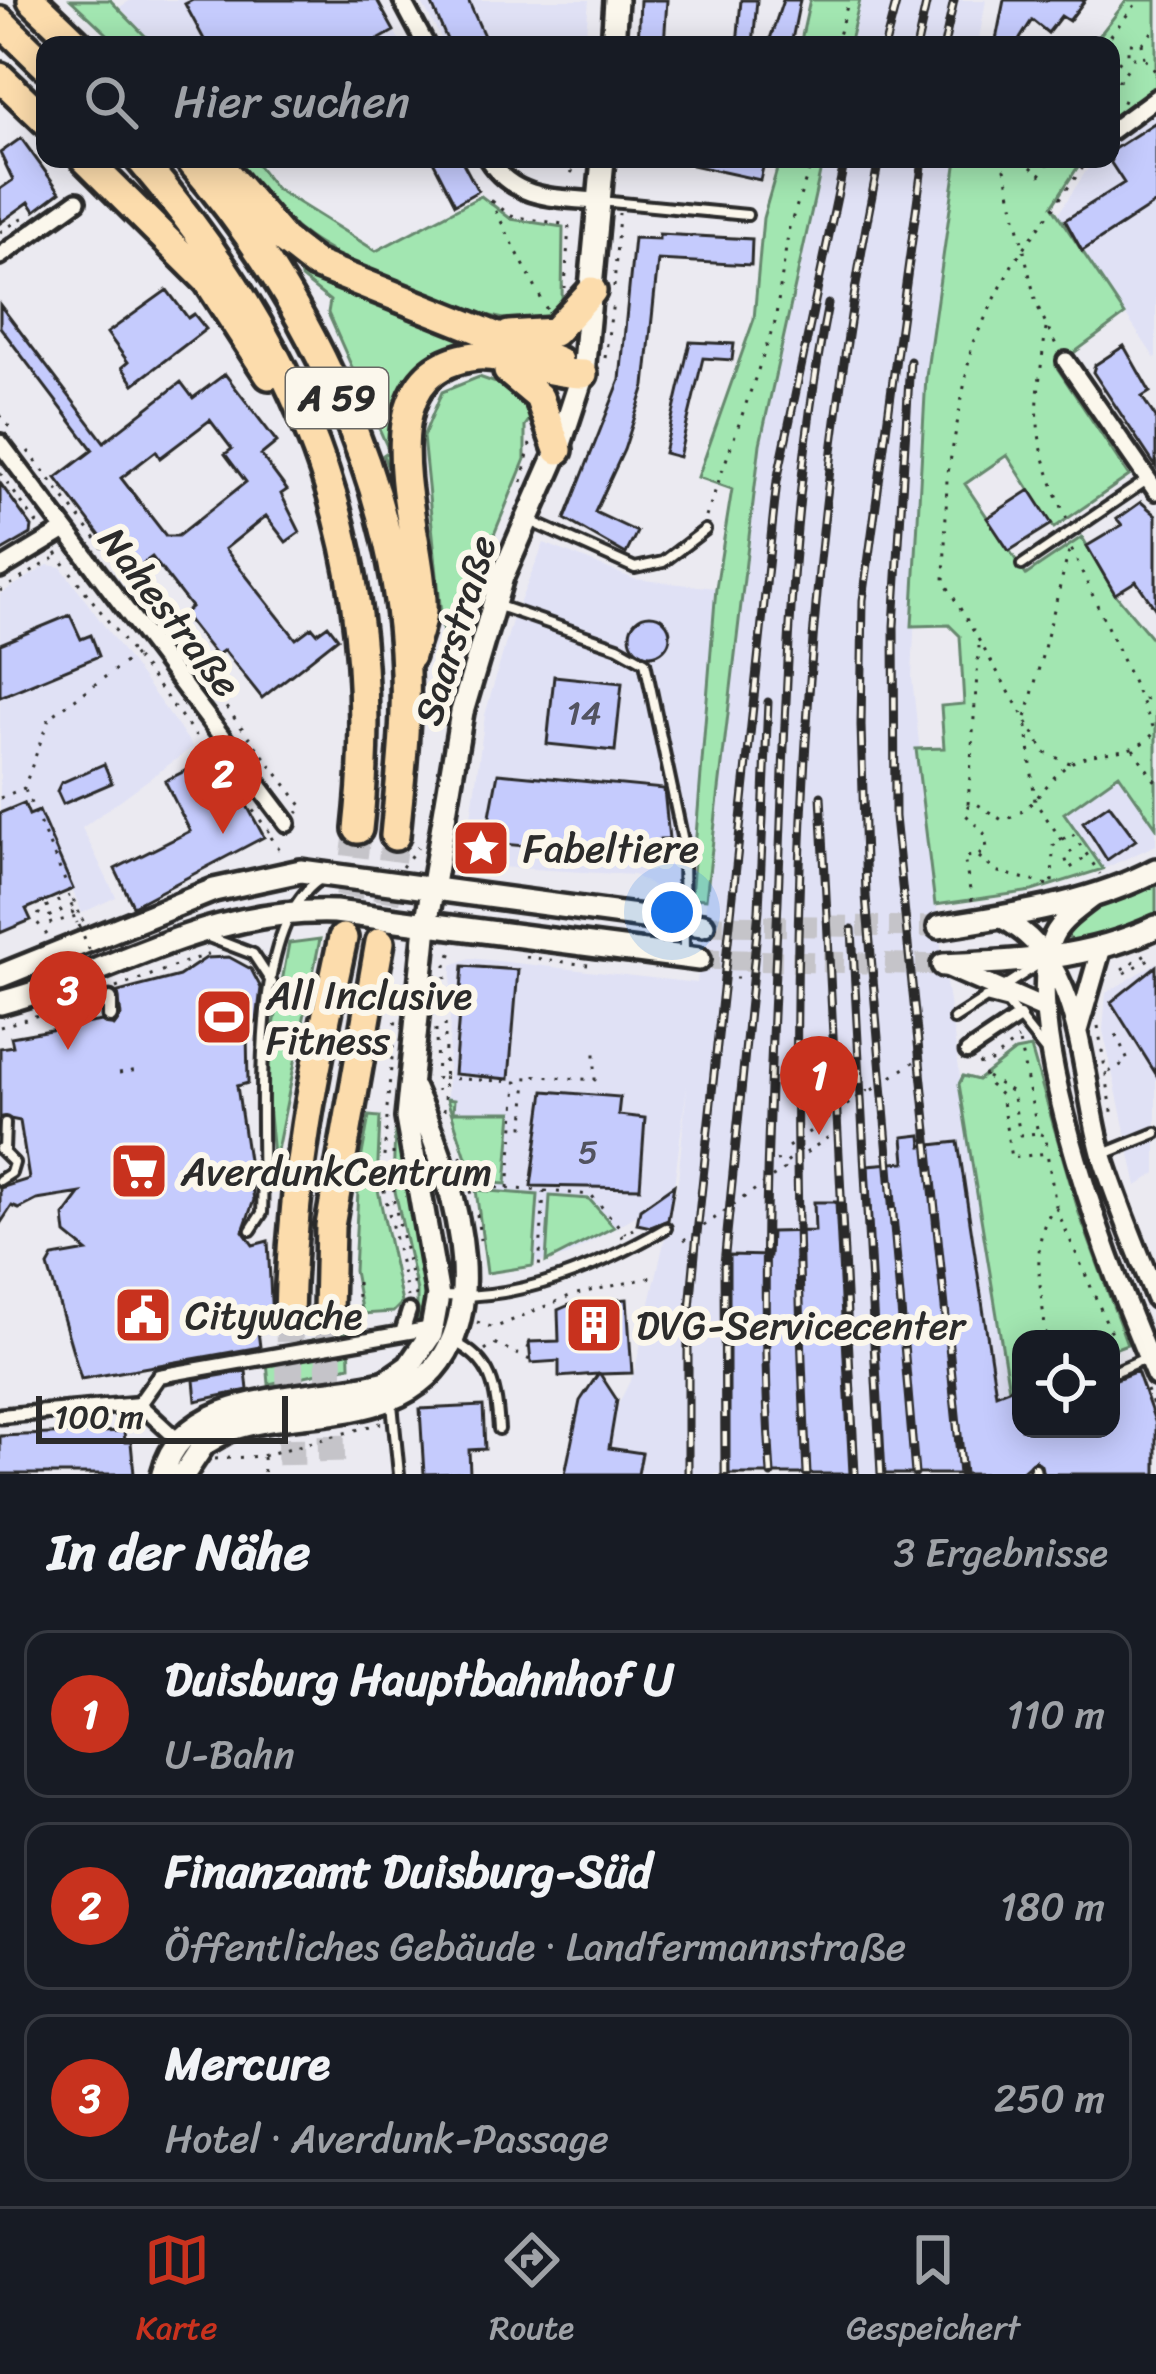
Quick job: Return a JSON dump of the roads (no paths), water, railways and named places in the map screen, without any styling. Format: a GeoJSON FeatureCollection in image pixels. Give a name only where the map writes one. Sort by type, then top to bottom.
{"type":"FeatureCollection","features":[{"type":"Feature","properties":{"kind":"highway"},"geometry":{"type":"LineString","coordinates":[[32,0],[70,36]]}},
{"type":"Feature","properties":{"kind":"highway"},"geometry":{"type":"LineString","coordinates":[[0,22],[36,56]]}},
{"type":"Feature","properties":{"kind":"highway"},"geometry":{"type":"LineString","coordinates":[[0,77],[36,111]]}},
{"type":"Feature","properties":{"kind":"highway"},"geometry":{"type":"LineString","coordinates":[[95,168],[208,281],[260,364],[306,420]]}},
{"type":"Feature","properties":{"kind":"highway","name":"A 59"},"geometry":{"type":"LineString","coordinates":[[147,168],[236,285],[306,420],[354,580],[367,681],[358,829]]}},
{"type":"Feature","properties":{"kind":"highway","name":"A 59"},"geometry":{"type":"LineString","coordinates":[[195,168],[280,286],[344,413],[385,538],[405,671],[395,836]]}},
{"type":"Feature","properties":{"kind":"highway"},"geometry":{"type":"LineString","coordinates":[[222,168],[284,240],[315,264],[493,333],[583,374]]}},
{"type":"Feature","properties":{"kind":"highway"},"geometry":{"type":"LineString","coordinates":[[493,333],[543,336],[592,291]]}},
{"type":"Feature","properties":{"kind":"highway"},"geometry":{"type":"LineString","coordinates":[[405,671],[422,614],[405,469],[406,418],[419,386],[451,364],[491,356],[542,373],[583,374]]}},
{"type":"Feature","properties":{"kind":"highway"},"geometry":{"type":"LineString","coordinates":[[451,364],[510,371],[526,381],[544,409],[558,450]]}},
{"type":"Feature","properties":{"kind":"highway"},"geometry":{"type":"LineString","coordinates":[[289,1315],[291,1216],[302,1129],[344,938]]}},
{"type":"Feature","properties":{"kind":"highway"},"geometry":{"type":"LineString","coordinates":[[328,1312],[330,1226],[380,942]]}},
{"type":"Feature","properties":{"kind":"main road"},"geometry":{"type":"LineString","coordinates":[[614,36],[616,0]]}},
{"type":"Feature","properties":{"kind":"main road","name":"Saarstraße"},"geometry":{"type":"LineString","coordinates":[[450,1293],[459,1234],[428,1123],[413,1089],[432,889],[462,712],[520,510],[558,450],[583,374],[602,168]]}},
{"type":"Feature","properties":{"kind":"main road"},"geometry":{"type":"LineString","coordinates":[[939,926],[1001,918],[1156,870]]}},
{"type":"Feature","properties":{"kind":"main road"},"geometry":{"type":"LineString","coordinates":[[0,976],[214,890],[284,872],[330,873],[694,925]]}},
{"type":"Feature","properties":{"kind":"main road"},"geometry":{"type":"LineString","coordinates":[[0,1004],[84,978],[193,932],[251,915],[289,910],[692,958]]}},
{"type":"Feature","properties":{"kind":"main road"},"geometry":{"type":"LineString","coordinates":[[943,964],[1048,960],[1155,943]]}},
{"type":"Feature","properties":{"kind":"main road"},"geometry":{"type":"LineString","coordinates":[[163,1474],[179,1434],[227,1412],[388,1390],[420,1350],[450,1293]]}},
{"type":"Feature","properties":{"kind":"main road"},"geometry":{"type":"LineString","coordinates":[[184,1474],[211,1438],[423,1380],[458,1333],[450,1293]]}},
{"type":"Feature","properties":{"kind":"street"},"geometry":{"type":"LineString","coordinates":[[402,0],[421,36]]}},
{"type":"Feature","properties":{"kind":"street"},"geometry":{"type":"LineString","coordinates":[[1120,124],[1156,98]]}},
{"type":"Feature","properties":{"kind":"street"},"geometry":{"type":"LineString","coordinates":[[495,168],[506,182],[529,194],[599,201]]}},
{"type":"Feature","properties":{"kind":"street"},"geometry":{"type":"LineString","coordinates":[[0,256],[77,201]]}},
{"type":"Feature","properties":{"kind":"street"},"geometry":{"type":"LineString","coordinates":[[1066,361],[1152,485]]}},
{"type":"Feature","properties":{"kind":"street","name":"Nahestraße"},"geometry":{"type":"LineString","coordinates":[[7,438],[64,530],[287,823]]}},
{"type":"Feature","properties":{"kind":"street"},"geometry":{"type":"LineString","coordinates":[[0,569],[64,530]]}},
{"type":"Feature","properties":{"kind":"street"},"geometry":{"type":"LineString","coordinates":[[1100,885],[1061,924],[1048,960],[1042,1008],[1093,1214],[1153,1362]]}},
{"type":"Feature","properties":{"kind":"street"},"geometry":{"type":"LineString","coordinates":[[1001,918],[1032,938],[1065,995],[1078,1029],[1102,1154],[1156,1298]]}},
{"type":"Feature","properties":{"kind":"street"},"geometry":{"type":"LineString","coordinates":[[1078,1029],[1101,950]]}},
{"type":"Feature","properties":{"kind":"street"},"geometry":{"type":"LineString","coordinates":[[943,964],[992,992],[1042,1008]]}},
{"type":"Feature","properties":{"kind":"street"},"geometry":{"type":"LineString","coordinates":[[110,999],[110,1016]]}},
{"type":"Feature","properties":{"kind":"street"},"geometry":{"type":"LineString","coordinates":[[967,1052],[1019,1017]]}},
{"type":"Feature","properties":{"kind":"street"},"geometry":{"type":"LineString","coordinates":[[397,1334],[409,1312]]}},
{"type":"Feature","properties":{"kind":"street"},"geometry":{"type":"LineString","coordinates":[[139,1404],[159,1376],[432,1328]]}},
{"type":"Feature","properties":{"kind":"street"},"geometry":{"type":"LineString","coordinates":[[0,1416],[139,1404],[179,1434]]}},
{"type":"Feature","properties":{"kind":"lane"},"geometry":{"type":"LineString","coordinates":[[599,201],[747,214]]}},
{"type":"Feature","properties":{"kind":"lane"},"geometry":{"type":"LineString","coordinates":[[1022,565],[1072,530],[1152,485]]}},
{"type":"Feature","properties":{"kind":"lane"},"geometry":{"type":"LineString","coordinates":[[520,510],[635,568],[663,562],[705,530]]}},
{"type":"Feature","properties":{"kind":"lane"},"geometry":{"type":"LineString","coordinates":[[494,604],[618,646],[645,662],[683,841],[694,925],[692,958]]}},
{"type":"Feature","properties":{"kind":"lane"},"geometry":{"type":"LineString","coordinates":[[251,1230],[262,1214],[261,1059],[289,910],[306,889],[330,873]]}},
{"type":"Feature","properties":{"kind":"lane"},"geometry":{"type":"LineString","coordinates":[[193,932],[242,946],[267,968],[273,985]]}},
{"type":"Feature","properties":{"kind":"lane"},"geometry":{"type":"LineString","coordinates":[[954,1019],[1048,960]]}},
{"type":"Feature","properties":{"kind":"lane"},"geometry":{"type":"LineString","coordinates":[[992,992],[1019,1017],[1057,1072]]}},
{"type":"Feature","properties":{"kind":"lane"},"geometry":{"type":"LineString","coordinates":[[0,1180],[14,1168],[2,1149],[4,1123]]}},
{"type":"Feature","properties":{"kind":"lane"},"geometry":{"type":"LineString","coordinates":[[1102,1154],[1156,1132]]}},
{"type":"Feature","properties":{"kind":"lane"},"geometry":{"type":"LineString","coordinates":[[450,1293],[491,1296],[577,1273],[666,1228]]}},
{"type":"Feature","properties":{"kind":"lane"},"geometry":{"type":"LineString","coordinates":[[420,1350],[458,1333],[477,1355],[496,1390],[499,1429]]}},
{"type":"Feature","properties":{"kind":"lane"},"geometry":{"type":"LineString","coordinates":[[1120,1371],[1153,1362]]}},
{"type":"Feature","properties":{"kind":"lane"},"geometry":{"type":"LineString","coordinates":[[388,1390],[400,1474]]}},
{"type":"Feature","properties":{"kind":"tunnel"},"geometry":{"type":"LineString","coordinates":[[343,938],[358,829]]}},
{"type":"Feature","properties":{"kind":"tunnel"},"geometry":{"type":"LineString","coordinates":[[380,942],[395,836]]}},
{"type":"Feature","properties":{"kind":"tunnel"},"geometry":{"type":"LineString","coordinates":[[703,925],[939,927]]}},
{"type":"Feature","properties":{"kind":"tunnel"},"geometry":{"type":"LineString","coordinates":[[699,959],[943,965]]}},
{"type":"Feature","properties":{"kind":"tunnel"},"geometry":{"type":"LineString","coordinates":[[328,1312],[332,1474]]}},
{"type":"Feature","properties":{"kind":"tunnel"},"geometry":{"type":"LineString","coordinates":[[289,1315],[291,1474]]}},
{"type":"Feature","properties":{"kind":"railway"},"geometry":{"type":"LineString","coordinates":[[887,36],[897,0]]}},
{"type":"Feature","properties":{"kind":"railway"},"geometry":{"type":"LineString","coordinates":[[919,36],[927,0]]}},
{"type":"Feature","properties":{"kind":"railway"},"geometry":{"type":"LineString","coordinates":[[946,36],[954,0]]}},
{"type":"Feature","properties":{"kind":"railway"},"geometry":{"type":"LineString","coordinates":[[688,1474],[688,1330],[777,481],[843,168]]}},
{"type":"Feature","properties":{"kind":"railway"},"geometry":{"type":"LineString","coordinates":[[807,1474],[797,1144],[802,814],[828,485],[877,168]]}},
{"type":"Feature","properties":{"kind":"railway"},"geometry":{"type":"LineString","coordinates":[[915,1474],[866,896],[861,725],[863,600],[922,168]]}},
{"type":"Feature","properties":{"kind":"railway"},"geometry":{"type":"LineString","coordinates":[[771,1474],[765,1331],[767,1188],[787,676],[805,452],[828,304]]}},
{"type":"Feature","properties":{"kind":"railway"},"geometry":{"type":"LineString","coordinates":[[910,361],[894,626],[895,817],[962,1474]]}},
{"type":"Feature","properties":{"kind":"railway"},"geometry":{"type":"LineString","coordinates":[[725,1474],[724,1264],[759,910],[768,702]]}},
{"type":"Feature","properties":{"kind":"railway"},"geometry":{"type":"LineString","coordinates":[[821,796],[855,1474]]}},
{"type":"Feature","properties":{"kind":"railway"},"geometry":{"type":"LineString","coordinates":[[852,929],[881,1474]]}},
{"type":"Feature","properties":{"kind":"place","name":"Finanzamt Duisburg-Süd"},"geometry":{"type":"Point","coordinates":[223,834]}},
{"type":"Feature","properties":{"kind":"place","name":"Fabeltiere"},"geometry":{"type":"Point","coordinates":[481,848]}},
{"type":"Feature","properties":{"kind":"place","name":"All Inclusive Fitness"},"geometry":{"type":"Point","coordinates":[224,1017]}},
{"type":"Feature","properties":{"kind":"place","name":"Mercure"},"geometry":{"type":"Point","coordinates":[68,1050]}},
{"type":"Feature","properties":{"kind":"place","name":"Duisburg Hauptbahnhof U"},"geometry":{"type":"Point","coordinates":[819,1135]}},
{"type":"Feature","properties":{"kind":"place","name":"AverdunkCentrum"},"geometry":{"type":"Point","coordinates":[139,1171]}},
{"type":"Feature","properties":{"kind":"place","name":"Citywache"},"geometry":{"type":"Point","coordinates":[143,1315]}},
{"type":"Feature","properties":{"kind":"place","name":"DVG-Servicecenter"},"geometry":{"type":"Point","coordinates":[594,1325]}}]}
